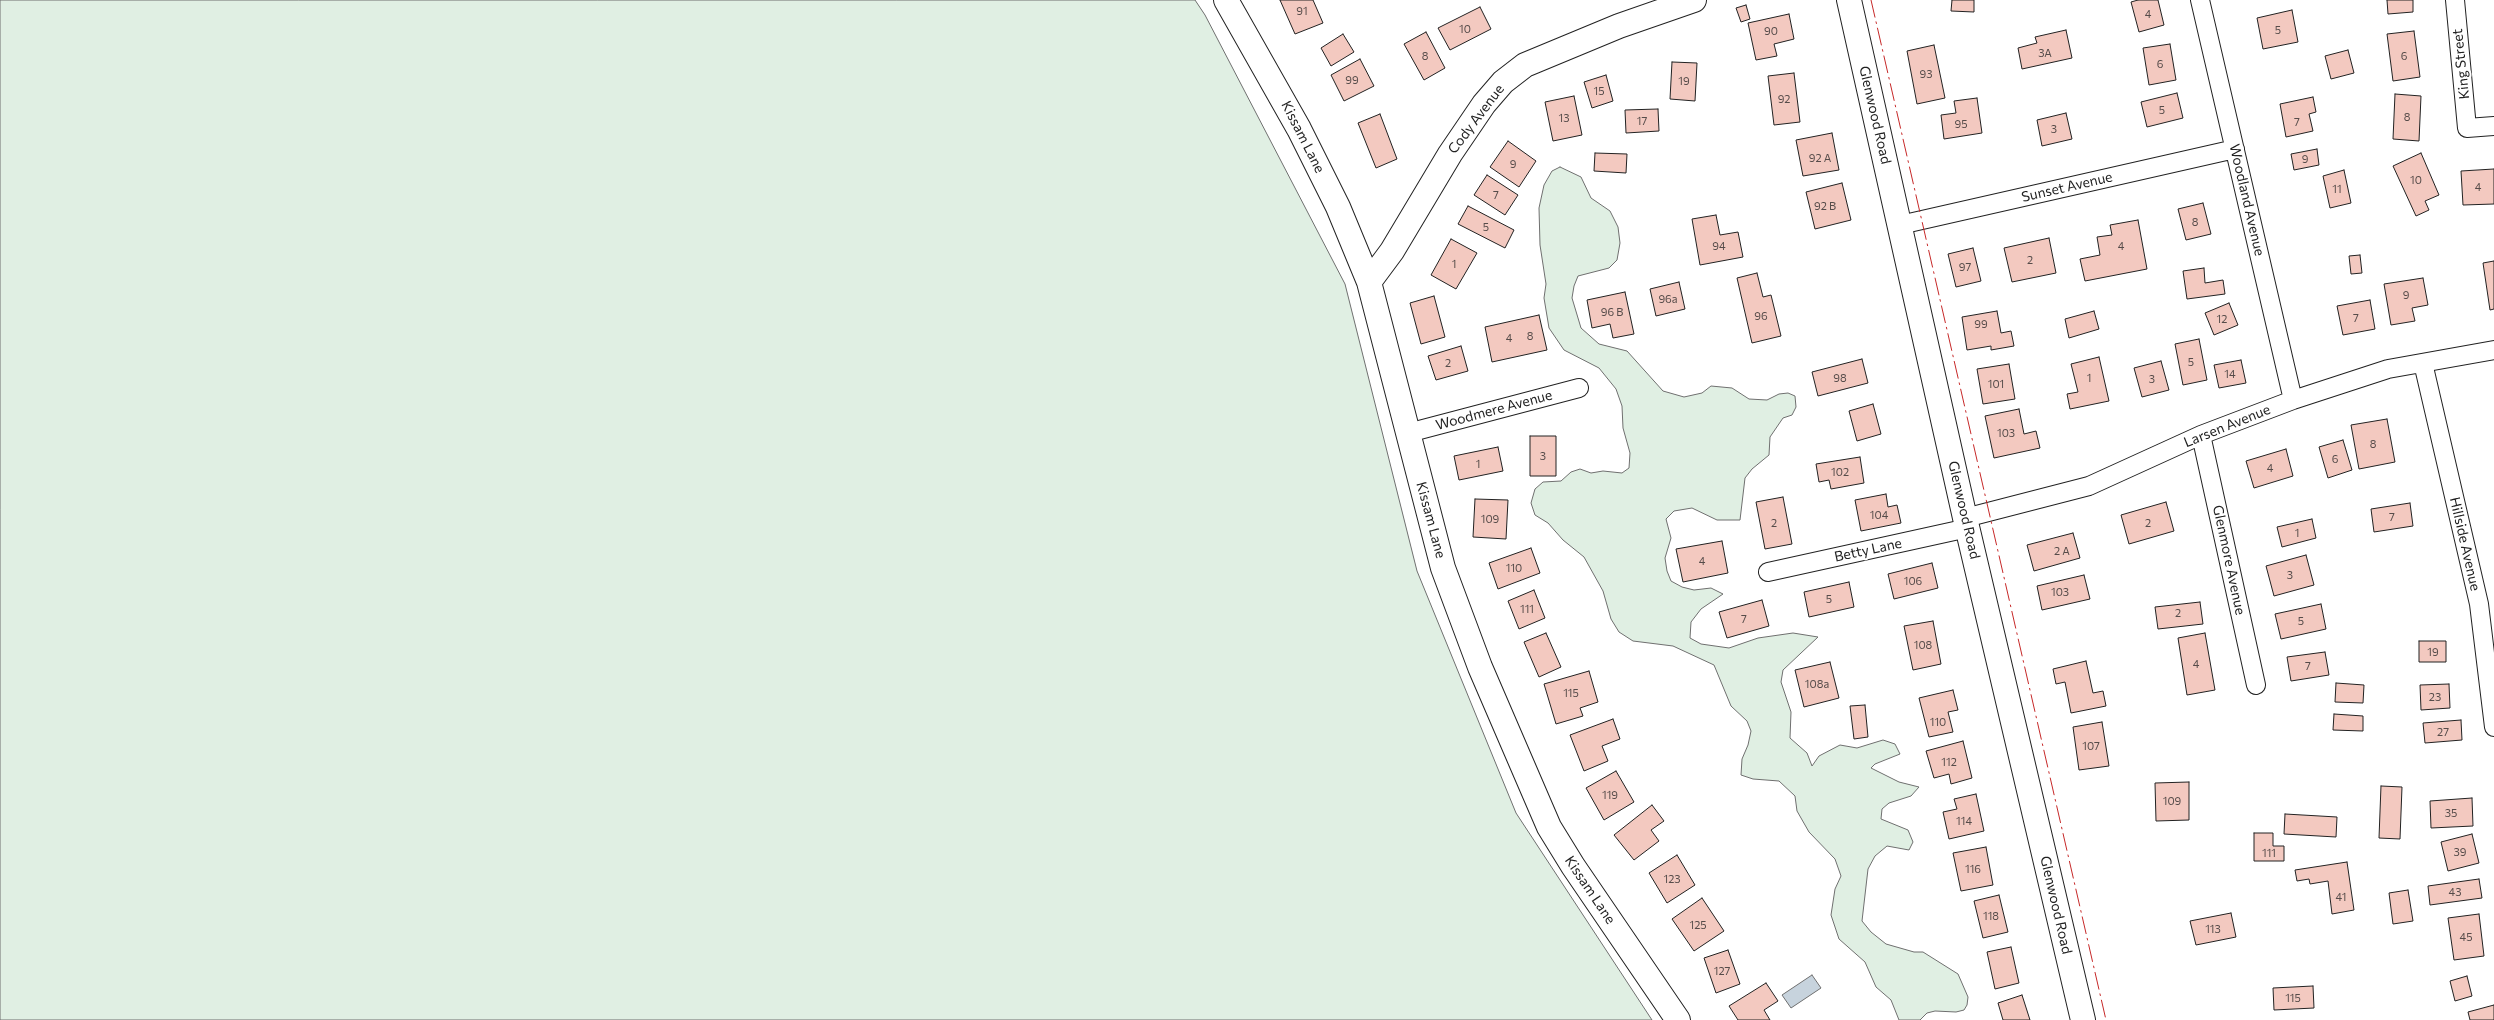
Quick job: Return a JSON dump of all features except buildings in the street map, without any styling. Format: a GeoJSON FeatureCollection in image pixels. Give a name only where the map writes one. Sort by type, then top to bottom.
{"type":"FeatureCollection","features":[{"type":"Feature","properties":{"kind":"street","name":"Kissam Lane"},"geometry":{"type":"LineString","coordinates":[[1226,0],[1299,129],[1338,207],[1369,282],[1443,568],[1480,667],[1549,826],[1573,866],[1678,1020]]}},
{"type":"Feature","properties":{"kind":"street","name":"Cody Avenue"},"geometry":{"type":"LineString","coordinates":[[1369,282],[1392,251],[1450,154],[1484,104],[1503,82],[1525,65],[1619,26],[1694,0]]}},
{"type":"Feature","properties":{"kind":"street","name":"Glenwood Road"},"geometry":{"type":"LineString","coordinates":[[1848,0],[1966,523],[2083,1020]]}},
{"type":"Feature","properties":{"kind":"street","name":"Woodland Avenue"},"geometry":{"type":"LineString","coordinates":[[2200,0],[2294,400]]}},
{"type":"Feature","properties":{"kind":"street","name":"King Street"},"geometry":{"type":"LineString","coordinates":[[2455,0],[2467,128],[2494,126]]}},
{"type":"Feature","properties":{"kind":"street","name":"Sunset Avenue"},"geometry":{"type":"LineString","coordinates":[[1900,225],[2235,149]]}},
{"type":"Feature","properties":{"kind":"street","name":"Larsen Avenue"},"geometry":{"type":"LineString","coordinates":[[1966,523],[2089,486],[2202,435],[2294,400],[2388,369],[2494,350]]}},
{"type":"Feature","properties":{"kind":"street","name":"Hillside Avenue"},"geometry":{"type":"LineString","coordinates":[[2423,363],[2479,604],[2494,727]]}},
{"type":"Feature","properties":{"kind":"street","name":"Woodmere Avenue"},"geometry":{"type":"LineString","coordinates":[[1408,433],[1579,388]]}},
{"type":"Feature","properties":{"kind":"street","name":"Glenmore Avenue"},"geometry":{"type":"LineString","coordinates":[[2202,435],[2256,685]]}},
{"type":"Feature","properties":{"kind":"street","name":"Betty Lane"},"geometry":{"type":"LineString","coordinates":[[1768,572],[1966,523]]}},
{"type":"Feature","properties":{"kind":"green space"},"geometry":{"type":"Polygon","coordinates":[[[0,0],[1195,0],[1205,15],[1345,284],[1417,571],[1516,813],[1652,1020],[0,1020],[0,0]]]}},
{"type":"Feature","properties":{"kind":"green space"},"geometry":{"type":"Polygon","coordinates":[[[1560,167],[1581,177],[1591,198],[1610,211],[1618,227],[1620,243],[1617,260],[1609,268],[1578,276],[1574,286],[1572,298],[1581,328],[1599,344],[1627,351],[1663,391],[1684,397],[1702,393],[1711,386],[1732,388],[1749,399],[1767,400],[1779,394],[1788,393],[1795,396],[1796,407],[1792,415],[1783,418],[1770,437],[1769,455],[1752,469],[1745,478],[1740,520],[1717,520],[1692,508],[1674,511],[1666,519],[1671,538],[1665,558],[1667,571],[1671,581],[1682,587],[1694,590],[1711,588],[1723,594],[1701,609],[1691,622],[1690,638],[1701,644],[1729,648],[1758,638],[1793,633],[1818,637],[1783,670],[1781,682],[1791,712],[1790,738],[1807,753],[1812,766],[1819,756],[1840,745],[1857,748],[1883,740],[1895,744],[1900,754],[1875,764],[1871,768],[1899,782],[1919,787],[1911,796],[1889,803],[1882,809],[1881,819],[1908,830],[1913,842],[1909,850],[1887,846],[1875,856],[1868,869],[1862,921],[1871,932],[1886,944],[1914,952],[1923,952],[1958,974],[1968,997],[1964,1010],[1956,1012],[1935,1011],[1927,1013],[1920,1020],[1899,1020],[1891,1000],[1876,987],[1865,962],[1839,939],[1831,915],[1835,889],[1841,876],[1835,859],[1809,832],[1797,811],[1795,796],[1779,781],[1753,779],[1741,775],[1742,759],[1751,731],[1747,721],[1731,706],[1714,665],[1673,646],[1633,641],[1619,632],[1611,619],[1603,591],[1584,557],[1563,540],[1548,523],[1535,515],[1531,503],[1535,489],[1543,482],[1561,481],[1571,472],[1580,469],[1591,473],[1603,471],[1622,473],[1629,468],[1630,453],[1623,428],[1622,406],[1616,389],[1599,368],[1564,350],[1549,328],[1544,298],[1546,284],[1540,245],[1539,208],[1544,185],[1552,171],[1560,167]]]}},
{"type":"Feature","properties":{"kind":"shaded area"},"geometry":{"type":"Polygon","coordinates":[[[1812,975],[1821,988],[1791,1008],[1782,995],[1812,975]]]}},
{"type":"Feature","properties":{"kind":"power"},"geometry":{"type":"LineString","coordinates":[[1871,0],[2106,1020]]}}]}
